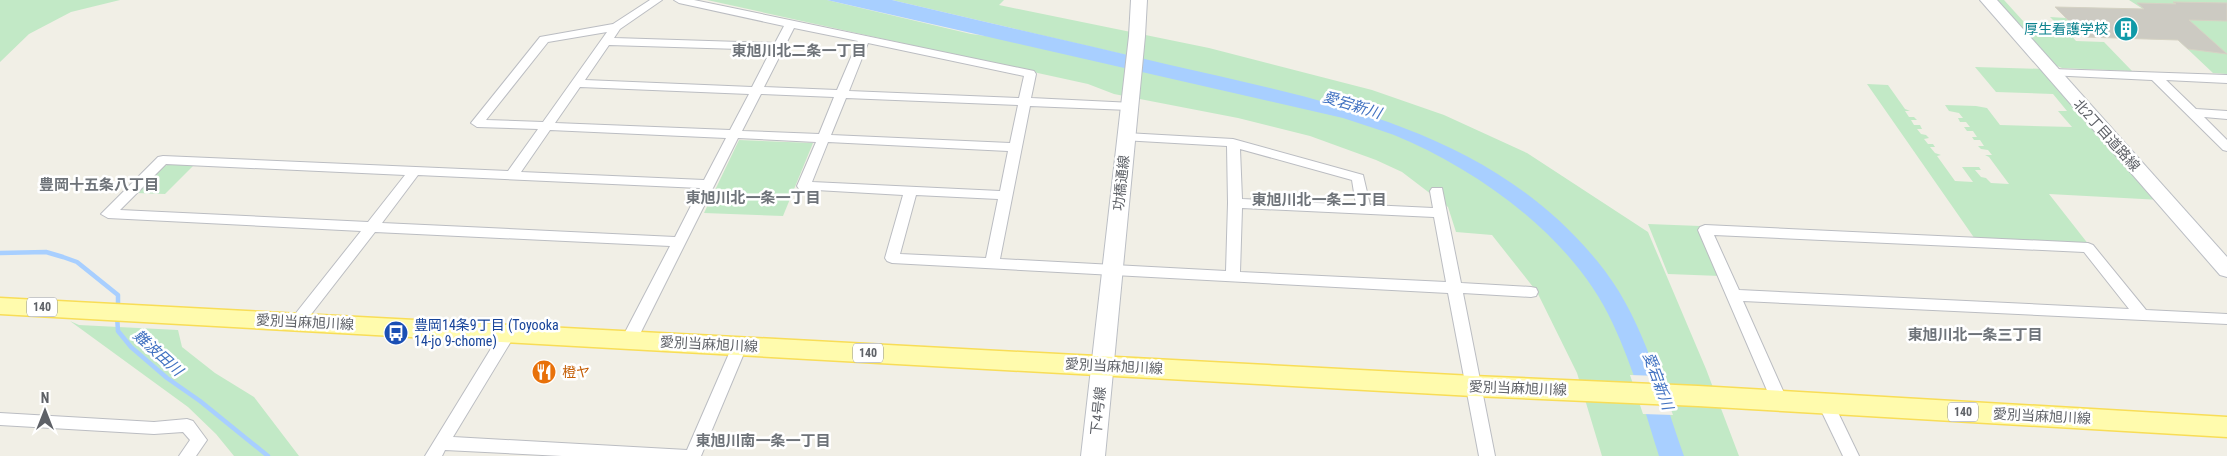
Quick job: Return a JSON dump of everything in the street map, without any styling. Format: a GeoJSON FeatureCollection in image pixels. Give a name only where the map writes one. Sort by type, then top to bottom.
{"type":"FeatureCollection","features":[{"type":"Feature","properties":{"kind":"main road","name":"愛別当麻旭川線"},"geometry":{"type":"LineString","coordinates":[[0,306],[1473,386],[1698,396],[2227,427]]}},
{"type":"Feature","properties":{"kind":"street"},"geometry":{"type":"LineString","coordinates":[[513,174],[616,27],[657,0]]}},
{"type":"Feature","properties":{"kind":"street"},"geometry":{"type":"LineString","coordinates":[[679,0],[1030,74],[992,263]]}},
{"type":"Feature","properties":{"kind":"street","name":"功橋通線"},"geometry":{"type":"LineString","coordinates":[[1103,365],[1139,0]]}},
{"type":"Feature","properties":{"kind":"street","name":"北2丁目道路線"},"geometry":{"type":"LineString","coordinates":[[1988,0],[2227,270]]}},
{"type":"Feature","properties":{"kind":"street"},"geometry":{"type":"LineString","coordinates":[[629,340],[791,23]]}},
{"type":"Feature","properties":{"kind":"street"},"geometry":{"type":"LineString","coordinates":[[616,27],[544,39],[477,123],[1015,147]]}},
{"type":"Feature","properties":{"kind":"street"},"geometry":{"type":"LineString","coordinates":[[865,38],[804,186],[1005,195]]}},
{"type":"Feature","properties":{"kind":"street"},"geometry":{"type":"LineString","coordinates":[[606,41],[779,47]]}},
{"type":"Feature","properties":{"kind":"street"},"geometry":{"type":"LineString","coordinates":[[2052,72],[2227,79]]}},
{"type":"Feature","properties":{"kind":"street"},"geometry":{"type":"LineString","coordinates":[[2156,77],[2227,147]]}},
{"type":"Feature","properties":{"kind":"street"},"geometry":{"type":"LineString","coordinates":[[576,83],[1025,101],[1130,97]]}},
{"type":"Feature","properties":{"kind":"street"},"geometry":{"type":"LineString","coordinates":[[2194,114],[2227,115]]}},
{"type":"Feature","properties":{"kind":"street"},"geometry":{"type":"LineString","coordinates":[[1126,137],[1233,143],[1358,178],[1364,209]]}},
{"type":"Feature","properties":{"kind":"street"},"geometry":{"type":"LineString","coordinates":[[1233,143],[1235,203],[1233,276]]}},
{"type":"Feature","properties":{"kind":"street"},"geometry":{"type":"LineString","coordinates":[[679,242],[108,214],[162,160],[708,184]]}},
{"type":"Feature","properties":{"kind":"street"},"geometry":{"type":"LineString","coordinates":[[297,322],[415,171]]}},
{"type":"Feature","properties":{"kind":"street"},"geometry":{"type":"LineString","coordinates":[[912,191],[892,258],[1531,292]]}},
{"type":"Feature","properties":{"kind":"street"},"geometry":{"type":"LineString","coordinates":[[1437,191],[1487,456]]}},
{"type":"Feature","properties":{"kind":"street"},"geometry":{"type":"LineString","coordinates":[[1235,203],[1440,213]]}},
{"type":"Feature","properties":{"kind":"street"},"geometry":{"type":"LineString","coordinates":[[1780,402],[1705,230],[2088,248],[2143,316]]}},
{"type":"Feature","properties":{"kind":"street"},"geometry":{"type":"LineString","coordinates":[[1733,295],[2227,319]]}},
{"type":"Feature","properties":{"kind":"street"},"geometry":{"type":"LineString","coordinates":[[436,450],[508,333]]}},
{"type":"Feature","properties":{"kind":"street"},"geometry":{"type":"LineString","coordinates":[[693,456],[739,346]]}},
{"type":"Feature","properties":{"kind":"street","name":"下4号線"},"geometry":{"type":"LineString","coordinates":[[1093,456],[1103,365]]}},
{"type":"Feature","properties":{"kind":"street"},"geometry":{"type":"LineString","coordinates":[[1826,404],[1851,456]]}},
{"type":"Feature","properties":{"kind":"street"},"geometry":{"type":"LineString","coordinates":[[0,419],[154,428],[187,425],[199,440],[187,456]]}},
{"type":"Feature","properties":{"kind":"street"},"geometry":{"type":"LineString","coordinates":[[436,450],[686,456]]}},
{"type":"Feature","properties":{"kind":"green space"},"geometry":{"type":"Polygon","coordinates":[[[0,0],[120,0],[71,12],[29,34],[0,62],[0,0]]]}},
{"type":"Feature","properties":{"kind":"green space"},"geometry":{"type":"Polygon","coordinates":[[[707,0],[827,0],[971,34],[1126,55],[892,0],[1004,0],[999,5],[1209,48],[1372,90],[1444,115],[1527,153],[1648,232],[1706,369],[1739,456],[1602,456],[1577,373],[1537,292],[1492,235],[1456,232],[1448,207],[1402,172],[1376,160],[1310,136],[1238,118],[1114,94],[1088,84],[707,0]]]}},
{"type":"Feature","properties":{"kind":"green space"},"geometry":{"type":"Polygon","coordinates":[[[1994,0],[2004,0],[2033,32],[2070,34],[2076,41],[2104,42],[2132,71],[2062,68],[2057,66],[1994,0]]]}},
{"type":"Feature","properties":{"kind":"green space","name":"厚生看護学校"},"geometry":{"type":"Polygon","coordinates":[[[2129,0],[2227,0],[2227,74],[2213,73],[2178,40],[2085,37],[2074,26],[2058,25],[2050,17],[2066,18],[2055,7],[2143,9],[2129,0]]]}},
{"type":"Feature","properties":{"kind":"green space"},"geometry":{"type":"Polygon","coordinates":[[[1975,67],[2046,69],[2161,200],[2049,194],[2089,245],[1975,239],[1867,84],[1888,85],[1905,109],[1910,111],[1905,111],[1909,117],[1914,117],[1917,120],[1911,120],[1914,125],[1920,125],[1922,129],[1917,129],[1921,134],[1929,138],[1924,139],[1928,144],[1933,144],[1935,147],[1930,147],[1935,153],[1941,155],[1937,156],[1955,181],[1973,182],[1962,167],[1979,167],[1981,170],[1975,170],[1981,177],[1986,178],[1991,183],[2009,184],[1989,157],[1985,155],[1992,155],[1988,150],[1981,149],[1978,146],[1984,146],[1980,140],[1974,140],[1972,137],[1977,137],[1973,131],[1967,131],[1964,127],[1970,127],[1966,122],[1960,122],[1958,118],[1963,118],[1959,113],[1949,111],[1945,105],[1987,108],[2000,125],[2072,127],[2058,111],[2067,111],[2053,94],[1996,92],[1975,67]]]}},
{"type":"Feature","properties":{"kind":"green space"},"geometry":{"type":"Polygon","coordinates":[[[739,140],[813,143],[783,216],[704,213],[739,140]]]}},
{"type":"Feature","properties":{"kind":"green space"},"geometry":{"type":"Polygon","coordinates":[[[173,163],[195,164],[165,194],[136,193],[162,167],[173,163]]]}},
{"type":"Feature","properties":{"kind":"green space"},"geometry":{"type":"Polygon","coordinates":[[[1648,224],[1700,226],[1720,276],[1668,274],[1648,224]]]}},
{"type":"Feature","properties":{"kind":"green space"},"geometry":{"type":"Polygon","coordinates":[[[70,321],[79,325],[178,330],[182,347],[215,373],[254,397],[299,456],[234,456],[216,434],[188,407],[70,321]]]}},
{"type":"Feature","properties":{"kind":"water","name":"愛宕新川"},"geometry":{"type":"Polygon","coordinates":[[[827,0],[892,0],[1291,93],[1408,129],[1463,154],[1515,185],[1562,223],[1605,271],[1619,292],[1642,336],[1684,456],[1659,456],[1627,356],[1613,324],[1596,293],[1574,263],[1521,210],[1459,167],[1394,135],[1343,118],[827,0]]]}},
{"type":"Feature","properties":{"kind":"pier"},"geometry":{"type":"Polygon","coordinates":[[[1630,375],[1659,376],[1673,415],[1643,414],[1630,375]]]}},
{"type":"Feature","properties":{"kind":"building","name":"厚生看護学校"},"geometry":{"type":"Polygon","coordinates":[[[2173,2],[2227,3],[2227,21],[2189,20],[2227,54],[2188,49],[2178,40],[2085,37],[2055,7],[2144,9],[2137,3],[2176,4],[2173,2]]]}},
{"type":"Feature","properties":{"kind":"waterway","name":"難波田川"},"geometry":{"type":"LineString","coordinates":[[0,253],[46,252],[77,262],[118,295],[118,309]]}},
{"type":"Feature","properties":{"kind":"waterway","name":"難波田川"},"geometry":{"type":"LineString","coordinates":[[117,316],[118,331],[131,347],[167,378],[200,401],[268,456]]}},
{"type":"Feature","properties":{"kind":"place","name":"厚生看護学校"},"geometry":{"type":"Point","coordinates":[2126,29]}},
{"type":"Feature","properties":{"kind":"place","name":"豊岡14条9丁目 (Toyooka 14-jo 9-chome)"},"geometry":{"type":"Point","coordinates":[396,333]}},
{"type":"Feature","properties":{"kind":"place","name":"橙ヤ"},"geometry":{"type":"Point","coordinates":[544,372]}},
{"type":"Feature","properties":{"kind":"district","name":"東旭川北二条一丁目"},"geometry":{"type":"Point","coordinates":[799,51]}},
{"type":"Feature","properties":{"kind":"district","name":"豊岡十五条八丁目"},"geometry":{"type":"Point","coordinates":[99,185]}},
{"type":"Feature","properties":{"kind":"district","name":"東旭川北一条一丁目"},"geometry":{"type":"Point","coordinates":[753,198]}},
{"type":"Feature","properties":{"kind":"district","name":"東旭川北一条二丁目"},"geometry":{"type":"Point","coordinates":[1319,200]}},
{"type":"Feature","properties":{"kind":"district","name":"東旭川北一条三丁目"},"geometry":{"type":"Point","coordinates":[1975,335]}},
{"type":"Feature","properties":{"kind":"district","name":"東旭川南一条一丁目"},"geometry":{"type":"Point","coordinates":[763,441]}}]}
